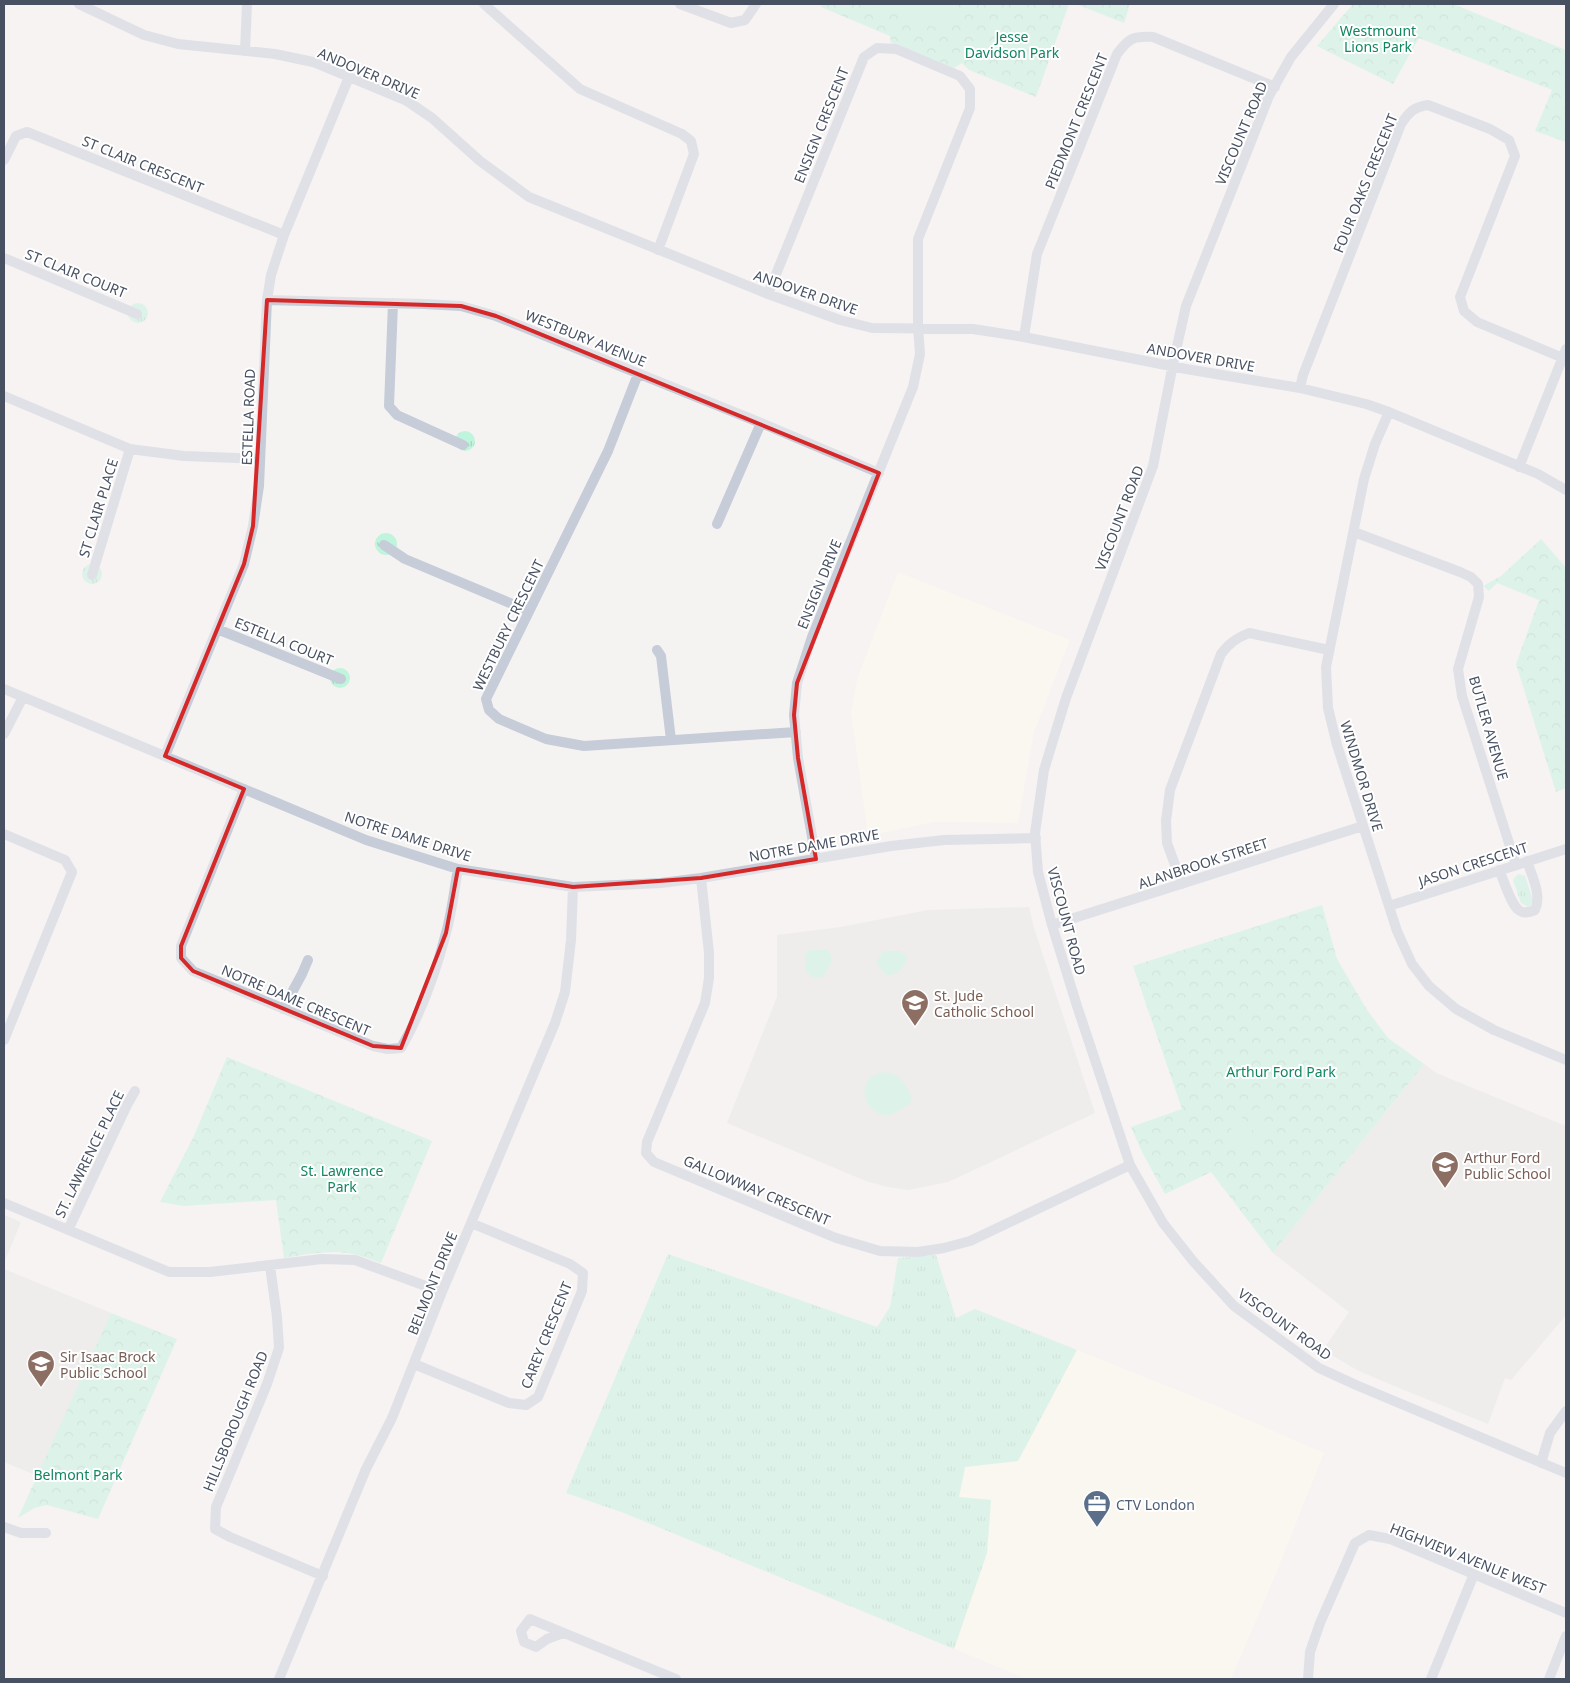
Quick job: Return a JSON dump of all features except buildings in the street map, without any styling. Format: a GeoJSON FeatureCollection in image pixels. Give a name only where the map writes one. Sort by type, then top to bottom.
{"type":"FeatureCollection","features":[{"type":"Feature","properties":{"kind":"street","name":"ANDOVER DRIVE"},"geometry":{"type":"LineString","coordinates":[[79,4],[144,35],[178,44],[275,54],[313,62],[407,101],[432,118],[480,161],[529,197],[768,294],[840,320],[872,328],[973,329],[1300,388],[1366,404],[1389,412],[1520,467],[1554,482],[1566,490]]}},
{"type":"Feature","properties":{"kind":"street"},"geometry":{"type":"LineString","coordinates":[[245,51],[247,4]]}},
{"type":"Feature","properties":{"kind":"street"},"geometry":{"type":"LineString","coordinates":[[484,4],[580,89],[682,134],[691,141],[694,154],[658,250]]}},
{"type":"Feature","properties":{"kind":"street"},"geometry":{"type":"LineString","coordinates":[[680,4],[731,23],[745,20],[756,4]]}},
{"type":"Feature","properties":{"kind":"street","name":"VISCOUNT ROAD"},"geometry":{"type":"LineString","coordinates":[[1334,4],[1291,57],[1274,87],[1186,306],[1172,366],[1153,466],[1066,698],[1044,770],[1036,838],[1038,872],[1052,926],[1077,1006],[1130,1165],[1163,1224],[1193,1262],[1234,1306],[1320,1368],[1356,1385],[1566,1473]]}},
{"type":"Feature","properties":{"kind":"street","name":"PIEDMONT CRESCENT"},"geometry":{"type":"LineString","coordinates":[[1024,337],[1037,254],[1117,54],[1125,43],[1136,36],[1153,37],[1274,87]]}},
{"type":"Feature","properties":{"kind":"street","name":"ENSIGN CRESCENT"},"geometry":{"type":"LineString","coordinates":[[768,294],[864,58],[877,48],[896,49],[960,76],[970,89],[970,108],[918,239],[918,327]]}},
{"type":"Feature","properties":{"kind":"street","name":"ESTELLA ROAD"},"geometry":{"type":"LineString","coordinates":[[165,756],[244,564],[253,526],[259,486],[267,300],[271,274],[284,235],[349,77]]}},
{"type":"Feature","properties":{"kind":"street","name":"FOUR OAKS CRESCENT"},"geometry":{"type":"LineString","coordinates":[[1300,388],[1303,375],[1402,124],[1409,111],[1418,106],[1428,105],[1490,129],[1508,140],[1515,156],[1460,297],[1464,310],[1477,322],[1564,354]]}},
{"type":"Feature","properties":{"kind":"street","name":"ST CLAIR CRESCENT"},"geometry":{"type":"LineString","coordinates":[[4,160],[16,136],[27,132],[284,235]]}},
{"type":"Feature","properties":{"kind":"street","name":"ST CLAIR COURT"},"geometry":{"type":"LineString","coordinates":[[4,258],[138,314]]}},
{"type":"Feature","properties":{"kind":"street","name":"WESTBURY AVENUE"},"geometry":{"type":"LineString","coordinates":[[267,300],[461,306],[487,314],[761,423],[879,473]]}},
{"type":"Feature","properties":{"kind":"street"},"geometry":{"type":"LineString","coordinates":[[393,303],[389,406],[397,415],[463,445]]}},
{"type":"Feature","properties":{"kind":"street","name":"ENSIGN DRIVE"},"geometry":{"type":"LineString","coordinates":[[816,859],[798,758],[794,714],[797,683],[812,637],[913,387],[920,354],[918,327]]}},
{"type":"Feature","properties":{"kind":"street"},"geometry":{"type":"LineString","coordinates":[[1520,467],[1564,354]]}},
{"type":"Feature","properties":{"kind":"street","name":"WESTBURY CRESCENT"},"geometry":{"type":"LineString","coordinates":[[638,374],[608,451],[486,699],[489,710],[499,719],[546,739],[584,746],[796,732]]}},
{"type":"Feature","properties":{"kind":"street"},"geometry":{"type":"LineString","coordinates":[[4,396],[130,449],[184,456],[260,459]]}},
{"type":"Feature","properties":{"kind":"street","name":"WINDMOR DRIVE"},"geometry":{"type":"LineString","coordinates":[[1389,412],[1375,444],[1364,479],[1326,667],[1328,708],[1337,745],[1397,931],[1412,964],[1429,986],[1456,1009],[1494,1030],[1566,1060]]}},
{"type":"Feature","properties":{"kind":"street"},"geometry":{"type":"LineString","coordinates":[[717,524],[761,423]]}},
{"type":"Feature","properties":{"kind":"street","name":"ST CLAIR PLACE"},"geometry":{"type":"LineString","coordinates":[[92,575],[130,449]]}},
{"type":"Feature","properties":{"kind":"street","name":"BUTLER AVENUE"},"geometry":{"type":"LineString","coordinates":[[1354,532],[1460,572],[1471,577],[1478,584],[1479,597],[1458,670],[1462,696],[1516,865]]}},
{"type":"Feature","properties":{"kind":"street"},"geometry":{"type":"LineString","coordinates":[[384,545],[405,558],[529,611]]}},
{"type":"Feature","properties":{"kind":"street","name":"ESTELLA COURT"},"geometry":{"type":"LineString","coordinates":[[218,629],[341,679]]}},
{"type":"Feature","properties":{"kind":"street"},"geometry":{"type":"LineString","coordinates":[[1182,884],[1167,843],[1166,821],[1170,790],[1221,654],[1228,645],[1250,633],[1329,650]]}},
{"type":"Feature","properties":{"kind":"street"},"geometry":{"type":"LineString","coordinates":[[657,650],[661,656],[671,740]]}},
{"type":"Feature","properties":{"kind":"street","name":"NOTRE DAME DRIVE"},"geometry":{"type":"LineString","coordinates":[[4,689],[366,840],[458,869],[573,887],[661,883],[701,878],[891,846],[944,840],[1036,838]]}},
{"type":"Feature","properties":{"kind":"street"},"geometry":{"type":"LineString","coordinates":[[4,734],[23,697]]}},
{"type":"Feature","properties":{"kind":"street","name":"NOTRE DAME CRESCENT"},"geometry":{"type":"LineString","coordinates":[[244,789],[181,946],[181,958],[192,971],[373,1046],[388,1049],[401,1048],[409,1034],[435,968],[446,933],[458,869]]}},
{"type":"Feature","properties":{"kind":"street","name":"ALANBROOK STREET"},"geometry":{"type":"LineString","coordinates":[[1052,926],[1363,826]]}},
{"type":"Feature","properties":{"kind":"street"},"geometry":{"type":"LineString","coordinates":[[4,834],[66,860],[72,872],[4,1040]]}},
{"type":"Feature","properties":{"kind":"street","name":"JASON CRESCENT"},"geometry":{"type":"LineString","coordinates":[[1389,906],[1566,849]]}},
{"type":"Feature","properties":{"kind":"street"},"geometry":{"type":"LineString","coordinates":[[1500,870],[1514,905],[1520,912],[1528,913],[1536,910],[1538,896],[1527,861]]}},
{"type":"Feature","properties":{"kind":"street","name":"GALLOWWAY CRESCENT"},"geometry":{"type":"LineString","coordinates":[[701,878],[710,978],[705,1003],[647,1142],[646,1153],[654,1162],[836,1238],[880,1251],[918,1252],[970,1241],[1130,1165]]}},
{"type":"Feature","properties":{"kind":"street","name":"BELMONT DRIVE"},"geometry":{"type":"LineString","coordinates":[[279,1679],[366,1469],[392,1418],[442,1292],[555,1024],[564,992],[571,940],[573,887]]}},
{"type":"Feature","properties":{"kind":"street"},"geometry":{"type":"LineString","coordinates":[[283,1009],[308,960]]}},
{"type":"Feature","properties":{"kind":"street","name":"ST. LAWRENCE PLACE"},"geometry":{"type":"LineString","coordinates":[[68,1230],[135,1091]]}},
{"type":"Feature","properties":{"kind":"street"},"geometry":{"type":"LineString","coordinates":[[4,1203],[169,1272],[210,1272],[322,1260],[355,1260],[442,1292]]}},
{"type":"Feature","properties":{"kind":"street","name":"CAREY CRESCENT"},"geometry":{"type":"LineString","coordinates":[[414,1364],[509,1403],[526,1405],[538,1397],[582,1291],[583,1273],[570,1264],[471,1224]]}},
{"type":"Feature","properties":{"kind":"street","name":"HILLSBOROUGH ROAD"},"geometry":{"type":"LineString","coordinates":[[270,1266],[277,1316],[279,1348],[268,1384],[216,1507],[215,1529],[322,1576]]}},
{"type":"Feature","properties":{"kind":"street"},"geometry":{"type":"LineString","coordinates":[[1541,1463],[1550,1433],[1566,1411]]}},
{"type":"Feature","properties":{"kind":"street"},"geometry":{"type":"LineString","coordinates":[[4,1527],[21,1533],[46,1533]]}},
{"type":"Feature","properties":{"kind":"street","name":"HIGHVIEW AVENUE WEST"},"geometry":{"type":"LineString","coordinates":[[1308,1679],[1310,1652],[1320,1622],[1355,1543],[1370,1535],[1390,1539],[1566,1613]]}},
{"type":"Feature","properties":{"kind":"street"},"geometry":{"type":"LineString","coordinates":[[1431,1679],[1474,1574]]}},
{"type":"Feature","properties":{"kind":"street"},"geometry":{"type":"LineString","coordinates":[[563,1634],[676,1679]]}},
{"type":"Feature","properties":{"kind":"street"},"geometry":{"type":"LineString","coordinates":[[1549,1679],[1566,1636]]}},
{"type":"Feature","properties":{"kind":"highlighted area"},"geometry":{"type":"Polygon","coordinates":[[[267,300],[461,306],[496,316],[879,473],[797,683],[794,715],[798,758],[816,859],[701,878],[573,887],[458,869],[446,933],[401,1048],[373,1046],[193,971],[181,958],[181,946],[244,789],[165,756],[244,564],[253,526],[267,300]]]}},
{"type":"Feature","properties":{"kind":"shaded area"},"geometry":{"type":"Polygon","coordinates":[[[898,572],[1070,640],[1034,732],[1018,823],[934,822],[868,836],[851,713],[857,679],[898,572]]]}},
{"type":"Feature","properties":{"kind":"shaded area","name":"St. Jude Catholic School"},"geometry":{"type":"Polygon","coordinates":[[[1029,907],[1034,928],[1095,1113],[948,1182],[908,1190],[866,1181],[727,1123],[777,997],[777,935],[841,927],[928,910],[1029,907]]]}},
{"type":"Feature","properties":{"kind":"shaded area","name":"Arthur Ford Public School"},"geometry":{"type":"Polygon","coordinates":[[[1424,1064],[1436,1073],[1566,1126],[1566,1315],[1511,1380],[1505,1378],[1488,1424],[1359,1371],[1323,1350],[1349,1312],[1273,1253],[1424,1064]]]}},
{"type":"Feature","properties":{"kind":"shaded area"},"geometry":{"type":"Polygon","coordinates":[[[4,1215],[21,1222],[4,1263],[4,1215]]]}},
{"type":"Feature","properties":{"kind":"shaded area","name":"Sir Isaac Brock Public School"},"geometry":{"type":"Polygon","coordinates":[[[4,1269],[111,1313],[38,1476],[4,1462],[4,1269]]]}},
{"type":"Feature","properties":{"kind":"shaded area"},"geometry":{"type":"Polygon","coordinates":[[[1077,1350],[1210,1403],[1324,1453],[1231,1679],[1027,1679],[954,1649],[987,1553],[991,1500],[959,1497],[965,1467],[1018,1461],[1077,1350]]]}},
{"type":"Feature","properties":{"kind":"green space","name":"Jesse Davidson Park"},"geometry":{"type":"Polygon","coordinates":[[[822,4],[1069,4],[1036,97],[969,70],[962,63],[954,68],[891,43],[890,36],[821,7],[822,4]]]}},
{"type":"Feature","properties":{"kind":"green space"},"geometry":{"type":"Polygon","coordinates":[[[869,4],[955,4],[947,31],[869,4]]]}},
{"type":"Feature","properties":{"kind":"green space","name":"Jesse Davidson Park"},"geometry":{"type":"Polygon","coordinates":[[[1076,4],[1130,4],[1124,23],[1076,4]]]}},
{"type":"Feature","properties":{"kind":"green space","name":"Westmount Lions Park"},"geometry":{"type":"Polygon","coordinates":[[[1353,4],[1453,4],[1566,50],[1566,142],[1535,131],[1552,90],[1419,38],[1393,84],[1317,46],[1353,4]]]}},
{"type":"Feature","properties":{"kind":"green space"},"geometry":{"type":"Polygon","coordinates":[[[138,303],[145,306],[148,313],[145,320],[138,323],[131,320],[128,313],[131,306],[138,303]]]}},
{"type":"Feature","properties":{"kind":"green space"},"geometry":{"type":"Polygon","coordinates":[[[461,431],[469,431],[475,437],[475,445],[469,451],[461,451],[455,445],[455,437],[461,431]]]}},
{"type":"Feature","properties":{"kind":"green space"},"geometry":{"type":"Polygon","coordinates":[[[386,533],[396,540],[397,544],[390,554],[386,555],[376,548],[375,544],[382,534],[386,533]]]}},
{"type":"Feature","properties":{"kind":"green space"},"geometry":{"type":"Polygon","coordinates":[[[1541,539],[1566,568],[1566,788],[1556,792],[1516,664],[1539,600],[1497,583],[1489,591],[1483,586],[1501,576],[1541,539]]]}},
{"type":"Feature","properties":{"kind":"green space"},"geometry":{"type":"Polygon","coordinates":[[[88,564],[96,564],[102,570],[102,578],[96,584],[88,584],[82,578],[82,570],[88,564]]]}},
{"type":"Feature","properties":{"kind":"green space"},"geometry":{"type":"Polygon","coordinates":[[[340,668],[347,671],[350,678],[347,685],[340,688],[333,685],[330,678],[333,671],[340,668]]]}},
{"type":"Feature","properties":{"kind":"green space"},"geometry":{"type":"Polygon","coordinates":[[[1518,874],[1525,876],[1533,900],[1528,907],[1521,903],[1513,880],[1518,874]]]}},
{"type":"Feature","properties":{"kind":"green space","name":"Arthur Ford Park"},"geometry":{"type":"Polygon","coordinates":[[[1322,905],[1337,959],[1367,1010],[1388,1038],[1424,1064],[1273,1253],[1211,1172],[1165,1194],[1142,1152],[1131,1127],[1182,1109],[1133,966],[1322,905]]]}},
{"type":"Feature","properties":{"kind":"green space"},"geometry":{"type":"Polygon","coordinates":[[[810,950],[828,950],[830,954],[830,964],[822,977],[812,977],[806,971],[805,954],[810,950]]]}},
{"type":"Feature","properties":{"kind":"green space"},"geometry":{"type":"Polygon","coordinates":[[[900,951],[908,957],[902,968],[894,974],[886,975],[876,963],[882,952],[900,951]]]}},
{"type":"Feature","properties":{"kind":"green space","name":"St. Lawrence Park"},"geometry":{"type":"Polygon","coordinates":[[[227,1057],[432,1141],[381,1263],[339,1252],[316,1253],[284,1258],[276,1200],[184,1206],[160,1202],[194,1136],[227,1057]]]}},
{"type":"Feature","properties":{"kind":"green space"},"geometry":{"type":"Polygon","coordinates":[[[882,1072],[894,1074],[901,1079],[912,1097],[910,1104],[888,1115],[876,1112],[867,1102],[865,1095],[867,1082],[872,1076],[882,1072]]]}},
{"type":"Feature","properties":{"kind":"green space"},"geometry":{"type":"Polygon","coordinates":[[[1260,1108],[1271,1138],[1258,1143],[1246,1113],[1260,1108]]]}},
{"type":"Feature","properties":{"kind":"green space"},"geometry":{"type":"Polygon","coordinates":[[[1241,1115],[1252,1145],[1239,1150],[1228,1120],[1241,1115]]]}},
{"type":"Feature","properties":{"kind":"green space"},"geometry":{"type":"Polygon","coordinates":[[[668,1254],[877,1327],[890,1307],[898,1258],[936,1255],[956,1318],[975,1309],[1077,1350],[1018,1461],[965,1467],[959,1497],[991,1500],[987,1553],[954,1649],[624,1513],[566,1493],[668,1254]]]}},
{"type":"Feature","properties":{"kind":"green space","name":"Belmont Park"},"geometry":{"type":"Polygon","coordinates":[[[111,1313],[177,1339],[98,1519],[47,1505],[34,1508],[18,1518],[111,1313]]]}},
{"type":"Feature","properties":{"kind":"place","name":"St. Jude Catholic School"},"geometry":{"type":"Point","coordinates":[915,1027]}},
{"type":"Feature","properties":{"kind":"place","name":"Arthur Ford Public School"},"geometry":{"type":"Point","coordinates":[1445,1189]}},
{"type":"Feature","properties":{"kind":"place","name":"Sir Isaac Brock Public School"},"geometry":{"type":"Point","coordinates":[41,1388]}},
{"type":"Feature","properties":{"kind":"place","name":"CTV London"},"geometry":{"type":"Point","coordinates":[1097,1528]}}]}
